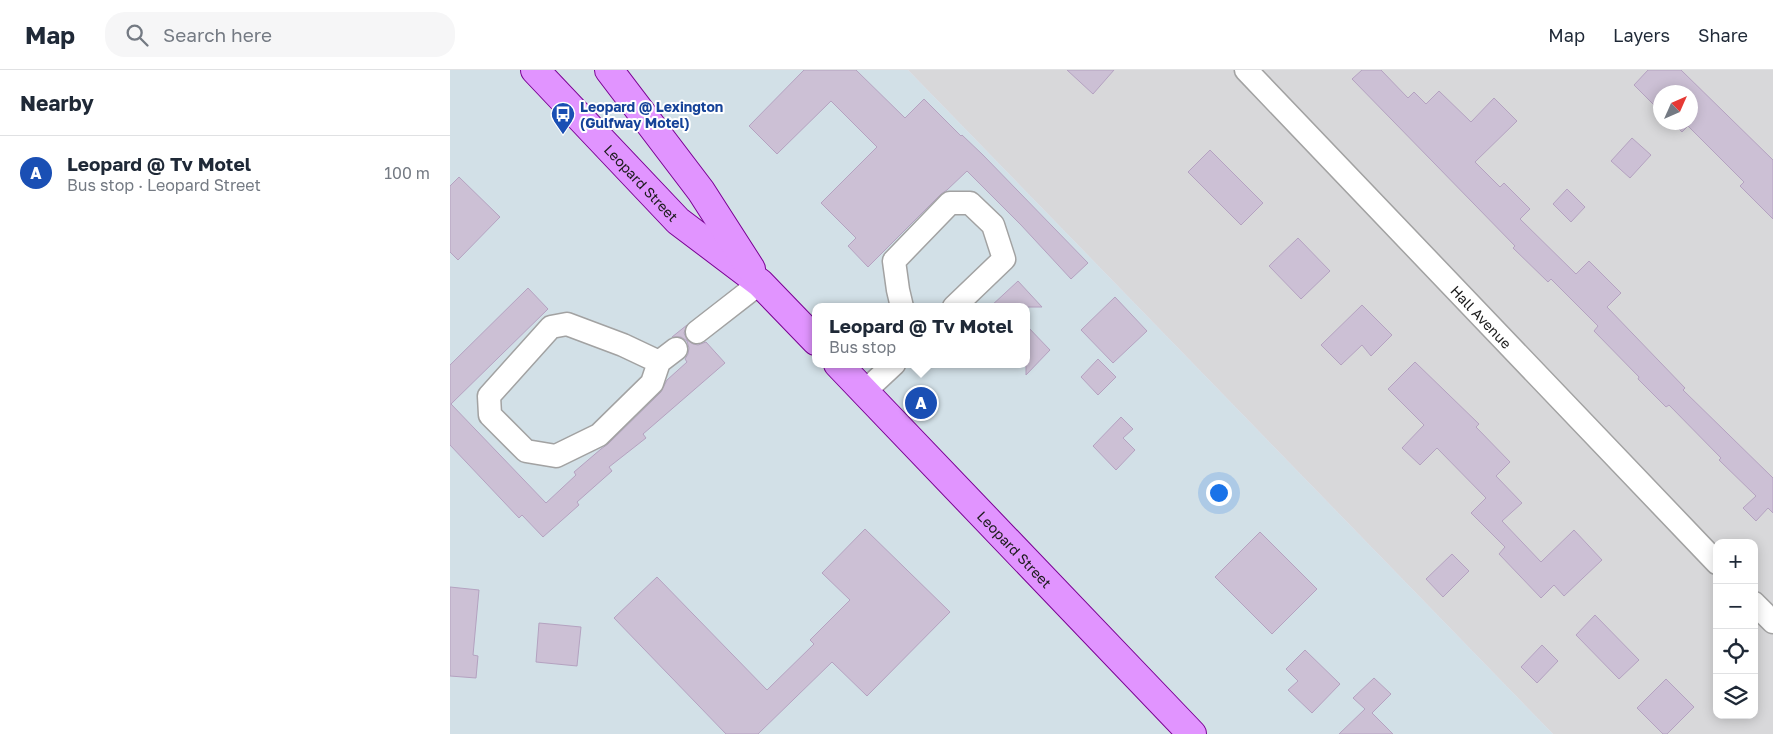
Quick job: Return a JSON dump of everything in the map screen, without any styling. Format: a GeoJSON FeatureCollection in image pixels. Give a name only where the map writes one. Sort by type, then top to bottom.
{"type":"FeatureCollection","features":[{"type":"Feature","properties":{"kind":"main road","name":"Leopard Street"},"geometry":{"type":"LineString","coordinates":[[535,70],[678,221],[760,283],[812,337]]}},
{"type":"Feature","properties":{"kind":"main road","name":"Leopard Street"},"geometry":{"type":"LineString","coordinates":[[609,70],[701,190],[760,283]]}},
{"type":"Feature","properties":{"kind":"main road","name":"Leopard Street"},"geometry":{"type":"LineString","coordinates":[[842,368],[1192,734]]}},
{"type":"Feature","properties":{"kind":"street","name":"Hall Avenue"},"geometry":{"type":"LineString","coordinates":[[1246,70],[1713,559]]}},
{"type":"Feature","properties":{"kind":"street"},"geometry":{"type":"LineString","coordinates":[[901,303],[894,261],[950,203],[970,203],[993,225],[1004,259],[958,303]]}},
{"type":"Feature","properties":{"kind":"street"},"geometry":{"type":"LineString","coordinates":[[697,332],[760,283]]}},
{"type":"Feature","properties":{"kind":"street"},"geometry":{"type":"LineString","coordinates":[[566,324],[623,345],[667,355],[652,383],[599,435],[556,456],[526,451],[490,415],[488,396],[551,327],[566,324]]}},
{"type":"Feature","properties":{"kind":"street"},"geometry":{"type":"LineString","coordinates":[[864,392],[890,368]]}},
{"type":"Feature","properties":{"kind":"street"},"geometry":{"type":"LineString","coordinates":[[1758,606],[1773,622]]}},
{"type":"Feature","properties":{"kind":"shaded area"},"geometry":{"type":"Polygon","coordinates":[[[450,70],[908,70],[1553,734],[450,734],[450,70]]]}},
{"type":"Feature","properties":{"kind":"shaded area"},"geometry":{"type":"Polygon","coordinates":[[[908,70],[1773,70],[1773,734],[1553,734],[908,70]]]}},
{"type":"Feature","properties":{"kind":"building"},"geometry":{"type":"Polygon","coordinates":[[[804,70],[856,70],[905,118],[924,99],[983,155],[1088,263],[1071,279],[967,171],[941,194],[868,267],[848,246],[856,238],[821,203],[877,147],[831,101],[777,154],[749,126],[804,70]]]}},
{"type":"Feature","properties":{"kind":"building"},"geometry":{"type":"Polygon","coordinates":[[[1067,70],[1114,70],[1093,94],[1067,70]]]}},
{"type":"Feature","properties":{"kind":"building"},"geometry":{"type":"Polygon","coordinates":[[[1362,70],[1381,70],[1408,98],[1414,92],[1426,104],[1439,91],[1471,122],[1494,98],[1517,121],[1475,162],[1500,187],[1504,183],[1530,209],[1520,219],[1576,274],[1589,261],[1621,293],[1607,307],[1685,388],[1683,390],[1773,478],[1773,513],[1768,508],[1756,521],[1743,508],[1756,496],[1719,460],[1721,458],[1669,405],[1666,407],[1638,379],[1639,377],[1594,331],[1598,326],[1551,279],[1548,282],[1513,248],[1515,246],[1352,79],[1362,70]]]}},
{"type":"Feature","properties":{"kind":"building"},"geometry":{"type":"Polygon","coordinates":[[[1648,70],[1681,70],[1696,85],[1653,85],[1653,104],[1634,85],[1648,70]]]}},
{"type":"Feature","properties":{"kind":"building"},"geometry":{"type":"Polygon","coordinates":[[[1698,87],[1773,160],[1773,219],[1740,186],[1744,182],[1692,130],[1698,130],[1698,87]]]}},
{"type":"Feature","properties":{"kind":"building"},"geometry":{"type":"Polygon","coordinates":[[[1632,138],[1651,155],[1630,178],[1611,161],[1632,138]]]}},
{"type":"Feature","properties":{"kind":"building"},"geometry":{"type":"Polygon","coordinates":[[[1210,150],[1263,203],[1241,225],[1188,172],[1210,150]]]}},
{"type":"Feature","properties":{"kind":"building"},"geometry":{"type":"Polygon","coordinates":[[[459,177],[500,217],[458,260],[450,252],[450,186],[459,177]]]}},
{"type":"Feature","properties":{"kind":"building"},"geometry":{"type":"Polygon","coordinates":[[[1567,189],[1585,207],[1571,222],[1553,204],[1567,189]]]}},
{"type":"Feature","properties":{"kind":"building"},"geometry":{"type":"Polygon","coordinates":[[[1298,238],[1330,271],[1301,299],[1269,266],[1298,238]]]}},
{"type":"Feature","properties":{"kind":"building"},"geometry":{"type":"Polygon","coordinates":[[[1018,281],[1042,307],[1030,307],[1030,303],[994,303],[1018,281]]]}},
{"type":"Feature","properties":{"kind":"building"},"geometry":{"type":"Polygon","coordinates":[[[528,288],[548,309],[451,404],[546,503],[576,475],[574,472],[608,444],[661,392],[667,380],[687,362],[685,359],[689,348],[687,341],[681,337],[672,337],[687,325],[684,333],[687,340],[698,345],[706,342],[725,363],[643,434],[646,438],[609,467],[612,471],[577,502],[579,505],[543,537],[522,515],[519,518],[450,445],[450,365],[528,288]]]}},
{"type":"Feature","properties":{"kind":"building"},"geometry":{"type":"Polygon","coordinates":[[[1115,297],[1147,331],[1113,363],[1081,330],[1115,297]]]}},
{"type":"Feature","properties":{"kind":"building"},"geometry":{"type":"Polygon","coordinates":[[[1362,305],[1392,335],[1371,356],[1362,345],[1341,365],[1321,345],[1362,305]]]}},
{"type":"Feature","properties":{"kind":"building"},"geometry":{"type":"Polygon","coordinates":[[[1030,329],[1050,350],[1026,375],[1026,368],[1030,368],[1030,329]]]}},
{"type":"Feature","properties":{"kind":"building"},"geometry":{"type":"Polygon","coordinates":[[[1098,359],[1116,377],[1098,395],[1081,377],[1098,359]]]}},
{"type":"Feature","properties":{"kind":"building"},"geometry":{"type":"Polygon","coordinates":[[[1415,362],[1479,424],[1476,427],[1510,462],[1496,476],[1522,503],[1502,521],[1541,562],[1574,530],[1602,560],[1564,596],[1554,585],[1541,598],[1499,554],[1505,547],[1471,513],[1486,498],[1437,448],[1420,465],[1402,448],[1424,425],[1388,389],[1415,362]]]}},
{"type":"Feature","properties":{"kind":"building"},"geometry":{"type":"Polygon","coordinates":[[[1121,417],[1133,429],[1123,438],[1135,450],[1116,470],[1093,446],[1121,417]]]}},
{"type":"Feature","properties":{"kind":"building"},"geometry":{"type":"Polygon","coordinates":[[[865,529],[950,612],[867,696],[832,662],[758,734],[726,734],[614,618],[657,577],[767,690],[814,644],[810,640],[850,600],[822,573],[865,529]]]}},
{"type":"Feature","properties":{"kind":"building"},"geometry":{"type":"Polygon","coordinates":[[[1260,532],[1317,589],[1272,634],[1215,577],[1260,532]]]}},
{"type":"Feature","properties":{"kind":"building"},"geometry":{"type":"Polygon","coordinates":[[[1452,554],[1469,571],[1443,597],[1426,579],[1452,554]]]}},
{"type":"Feature","properties":{"kind":"building"},"geometry":{"type":"Polygon","coordinates":[[[450,587],[479,590],[473,655],[478,656],[476,678],[450,676],[450,587]]]}},
{"type":"Feature","properties":{"kind":"building"},"geometry":{"type":"Polygon","coordinates":[[[1595,615],[1639,660],[1619,679],[1576,635],[1595,615]]]}},
{"type":"Feature","properties":{"kind":"building"},"geometry":{"type":"Polygon","coordinates":[[[539,623],[581,627],[577,666],[536,662],[539,623]]]}},
{"type":"Feature","properties":{"kind":"building"},"geometry":{"type":"Polygon","coordinates":[[[1542,645],[1558,661],[1537,683],[1521,667],[1542,645]]]}},
{"type":"Feature","properties":{"kind":"building"},"geometry":{"type":"Polygon","coordinates":[[[1305,650],[1340,684],[1312,713],[1288,690],[1298,681],[1286,669],[1305,650]]]}},
{"type":"Feature","properties":{"kind":"building"},"geometry":{"type":"Polygon","coordinates":[[[1374,678],[1391,694],[1372,713],[1393,734],[1339,734],[1365,709],[1353,698],[1374,678]]]}},
{"type":"Feature","properties":{"kind":"building"},"geometry":{"type":"Polygon","coordinates":[[[1666,679],[1694,707],[1667,734],[1663,734],[1637,708],[1666,679]]]}},
{"type":"Feature","properties":{"kind":"place","name":"Leopard @ Lexington (Gulfway Motel)"},"geometry":{"type":"Point","coordinates":[563,135]}},
{"type":"Feature","properties":{"kind":"place","name":"Leopard @ Tv Motel"},"geometry":{"type":"Point","coordinates":[921,403]}}]}
